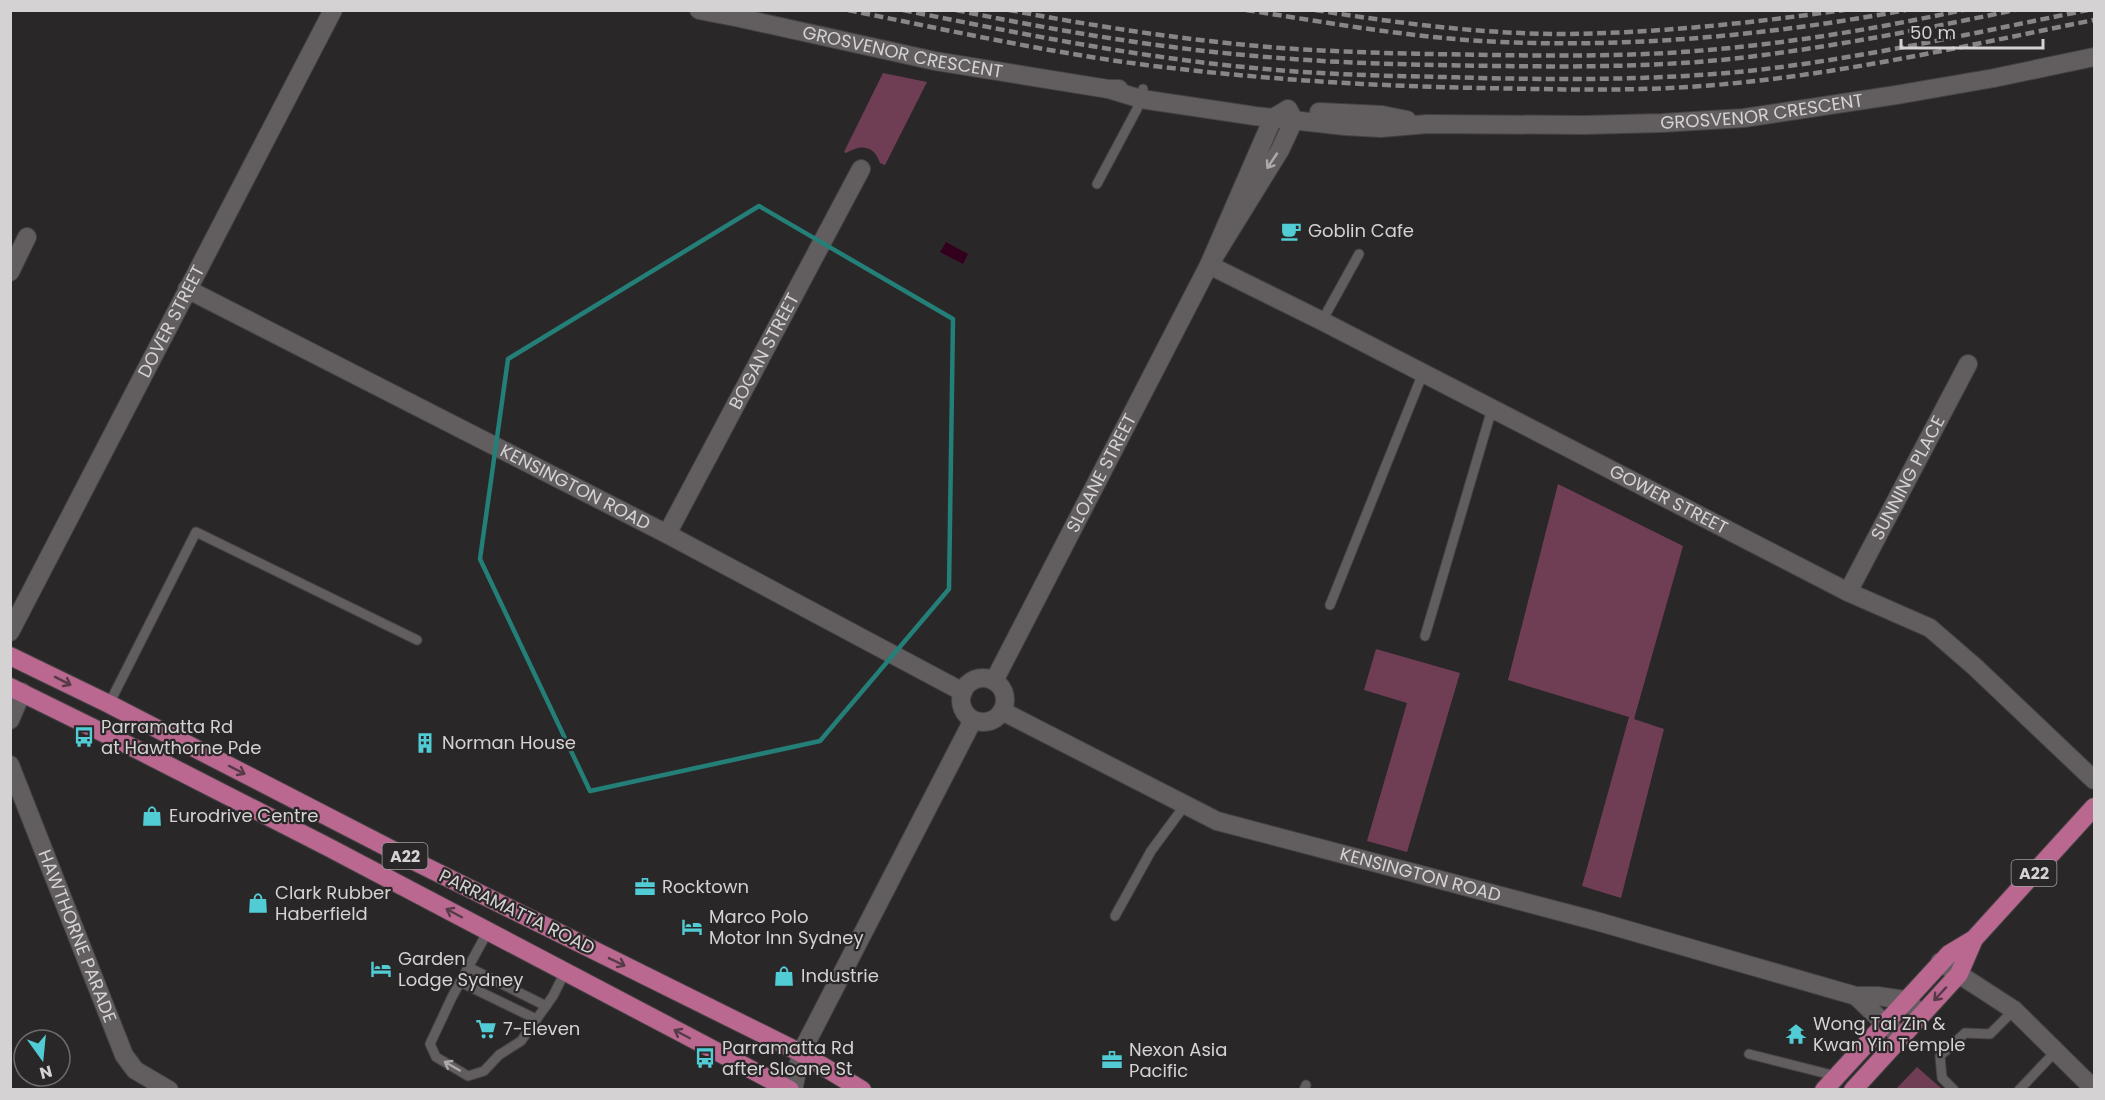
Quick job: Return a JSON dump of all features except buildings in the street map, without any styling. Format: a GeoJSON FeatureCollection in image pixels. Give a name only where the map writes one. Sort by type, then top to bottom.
{"type":"FeatureCollection","features":[{"type":"Feature","properties":{"kind":"highway","name":"PARRAMATTA ROAD"},"geometry":{"type":"LineString","coordinates":[[10,656],[110,704],[406,857],[801,1053],[862,1089]]}},
{"type":"Feature","properties":{"kind":"highway","name":"PARRAMATTA ROAD"},"geometry":{"type":"LineString","coordinates":[[16,690],[207,785],[792,1089]]}},
{"type":"Feature","properties":{"kind":"highway","name":"A22"},"geometry":{"type":"LineString","coordinates":[[1830,1083],[1949,954],[1974,939],[2094,807]]}},
{"type":"Feature","properties":{"kind":"highway","name":"A22"},"geometry":{"type":"LineString","coordinates":[[1853,1089],[1959,974],[1974,939]]}},
{"type":"Feature","properties":{"kind":"street","name":"DOVER STREET"},"geometry":{"type":"LineString","coordinates":[[10,632],[333,10]]}},
{"type":"Feature","properties":{"kind":"street","name":"GROSVENOR CRESCENT"},"geometry":{"type":"LineString","coordinates":[[699,10],[946,63],[1285,116],[1381,128],[1427,124],[1662,123],[1744,118],[1994,78],[2094,57]]}},
{"type":"Feature","properties":{"kind":"street","name":"SLOANE STREET"},"geometry":{"type":"LineString","coordinates":[[994,681],[1209,265],[1280,150],[1285,116]]}},
{"type":"Feature","properties":{"kind":"street","name":"BOGAN STREET"},"geometry":{"type":"LineString","coordinates":[[667,534],[861,169]]}},
{"type":"Feature","properties":{"kind":"street"},"geometry":{"type":"LineString","coordinates":[[10,272],[27,237]]}},
{"type":"Feature","properties":{"kind":"street","name":"GOWER STREET"},"geometry":{"type":"LineString","coordinates":[[1209,265],[1848,592],[1930,628],[1975,667],[2094,780]]}},
{"type":"Feature","properties":{"kind":"street","name":"KENSINGTON ROAD"},"geometry":{"type":"LineString","coordinates":[[187,289],[667,534],[963,692]]}},
{"type":"Feature","properties":{"kind":"street","name":"SUNNING PLACE"},"geometry":{"type":"LineString","coordinates":[[1848,592],[1968,364]]}},
{"type":"Feature","properties":{"kind":"street"},"geometry":{"type":"LineString","coordinates":[[987,679],[994,681],[1003,691],[1005,698],[1002,711],[993,720],[986,722],[973,720],[963,711],[961,705],[963,692],[972,681],[987,679]]}},
{"type":"Feature","properties":{"kind":"street"},"geometry":{"type":"LineString","coordinates":[[10,720],[16,690]]}},
{"type":"Feature","properties":{"kind":"street","name":"KENSINGTON ROAD"},"geometry":{"type":"LineString","coordinates":[[1002,711],[1217,821],[1596,921],[1856,996],[1905,1000]]}},
{"type":"Feature","properties":{"kind":"street"},"geometry":{"type":"LineString","coordinates":[[792,1089],[801,1053],[973,720]]}},
{"type":"Feature","properties":{"kind":"street","name":"HAWTHORNE PARADE"},"geometry":{"type":"LineString","coordinates":[[10,765],[123,1055],[135,1070],[169,1089]]}},
{"type":"Feature","properties":{"kind":"street"},"geometry":{"type":"LineString","coordinates":[[1941,962],[2014,1010],[2094,1089]]}},
{"type":"Feature","properties":{"kind":"street","name":"KENSINGTON ROAD"},"geometry":{"type":"LineString","coordinates":[[1856,996],[1884,1023],[1902,1036]]}},
{"type":"Feature","properties":{"kind":"street"},"geometry":{"type":"LineString","coordinates":[[1905,1000],[1922,1014]]}},
{"type":"Feature","properties":{"kind":"lane"},"geometry":{"type":"LineString","coordinates":[[1097,184],[1142,94]]}},
{"type":"Feature","properties":{"kind":"lane"},"geometry":{"type":"LineString","coordinates":[[1322,321],[1359,254]]}},
{"type":"Feature","properties":{"kind":"lane"},"geometry":{"type":"LineString","coordinates":[[1330,605],[1423,373]]}},
{"type":"Feature","properties":{"kind":"lane"},"geometry":{"type":"LineString","coordinates":[[1425,636],[1492,409]]}},
{"type":"Feature","properties":{"kind":"lane"},"geometry":{"type":"LineString","coordinates":[[110,704],[196,532],[417,640]]}},
{"type":"Feature","properties":{"kind":"lane"},"geometry":{"type":"LineString","coordinates":[[1115,916],[1151,851],[1185,805]]}},
{"type":"Feature","properties":{"kind":"lane"},"geometry":{"type":"LineString","coordinates":[[488,931],[430,1044],[436,1057],[468,1076],[484,1071],[499,1055],[521,1041],[553,996],[565,972]]}},
{"type":"Feature","properties":{"kind":"lane"},"geometry":{"type":"LineString","coordinates":[[468,967],[546,1006]]}},
{"type":"Feature","properties":{"kind":"lane"},"geometry":{"type":"LineString","coordinates":[[460,982],[537,1019]]}},
{"type":"Feature","properties":{"kind":"lane"},"geometry":{"type":"LineString","coordinates":[[1954,1089],[1942,1078],[1940,1056],[1965,1033],[1990,1034],[2014,1010]]}},
{"type":"Feature","properties":{"kind":"lane"},"geometry":{"type":"LineString","coordinates":[[2019,1089],[2056,1051]]}},
{"type":"Feature","properties":{"kind":"lane"},"geometry":{"type":"LineString","coordinates":[[1749,1054],[1830,1083]]}},
{"type":"Feature","properties":{"kind":"highlighted area"},"geometry":{"type":"Polygon","coordinates":[[[759,206],[953,319],[949,589],[820,741],[590,791],[480,559],[508,359],[759,206]]]}},
{"type":"Feature","properties":{"kind":"shaded area"},"geometry":{"type":"Polygon","coordinates":[[[883,73],[927,82],[885,165],[880,163],[871,150],[866,148],[844,152],[883,73]]]}},
{"type":"Feature","properties":{"kind":"shaded area"},"geometry":{"type":"Polygon","coordinates":[[[946,242],[968,254],[963,264],[940,252],[946,242]]]}},
{"type":"Feature","properties":{"kind":"shaded area"},"geometry":{"type":"Polygon","coordinates":[[[1558,484],[1683,546],[1634,719],[1664,729],[1621,898],[1582,886],[1629,717],[1508,680],[1558,484]]]}},
{"type":"Feature","properties":{"kind":"shaded area"},"geometry":{"type":"Polygon","coordinates":[[[1376,649],[1460,673],[1407,852],[1367,841],[1407,703],[1364,690],[1376,649]]]}},
{"type":"Feature","properties":{"kind":"shaded area"},"geometry":{"type":"Polygon","coordinates":[[[1917,1067],[1942,1089],[1896,1089],[1917,1067]]]}},
{"type":"Feature","properties":{"kind":"railway"},"geometry":{"type":"LineString","coordinates":[[848,10],[1071,54],[1188,70],[1355,84],[1576,90],[1670,88],[1724,84],[1831,71],[2094,20]]}},
{"type":"Feature","properties":{"kind":"railway"},"geometry":{"type":"LineString","coordinates":[[903,10],[1089,46],[1230,66],[1354,75],[1550,79],[1654,77],[1799,65],[2088,10]]}},
{"type":"Feature","properties":{"kind":"railway"},"geometry":{"type":"LineString","coordinates":[[956,10],[1117,39],[1239,55],[1362,63],[1563,66],[1628,66],[1724,60],[1886,36],[2015,10]]}},
{"type":"Feature","properties":{"kind":"railway"},"geometry":{"type":"LineString","coordinates":[[1009,10],[1145,33],[1281,48],[1388,53],[1559,56],[1667,53],[1742,47],[1890,25],[1963,10]]}},
{"type":"Feature","properties":{"kind":"railway"},"geometry":{"type":"LineString","coordinates":[[1246,10],[1422,36],[1534,43],[1641,42],[1694,38],[1800,27],[1906,10]]}},
{"type":"Feature","properties":{"kind":"railway"},"geometry":{"type":"LineString","coordinates":[[1315,10],[1439,27],[1533,34],[1634,32],[1844,10]]}},
{"type":"Feature","properties":{"kind":"place","name":"Goblin Cafe"},"geometry":{"type":"Point","coordinates":[1291,231]}},
{"type":"Feature","properties":{"kind":"place","name":"Parramatta Rd at Hawthorne Pde"},"geometry":{"type":"Point","coordinates":[84,737]}},
{"type":"Feature","properties":{"kind":"place","name":"Norman House"},"geometry":{"type":"Point","coordinates":[425,743]}},
{"type":"Feature","properties":{"kind":"place","name":"Eurodrive Centre"},"geometry":{"type":"Point","coordinates":[152,816]}},
{"type":"Feature","properties":{"kind":"place","name":"Rocktown"},"geometry":{"type":"Point","coordinates":[645,887]}},
{"type":"Feature","properties":{"kind":"place","name":"Clark Rubber Haberfield"},"geometry":{"type":"Point","coordinates":[258,903]}},
{"type":"Feature","properties":{"kind":"place","name":"Marco Polo Motor Inn Sydney"},"geometry":{"type":"Point","coordinates":[692,927]}},
{"type":"Feature","properties":{"kind":"place","name":"Garden Lodge Sydney"},"geometry":{"type":"Point","coordinates":[381,969]}},
{"type":"Feature","properties":{"kind":"place","name":"Industrie"},"geometry":{"type":"Point","coordinates":[784,976]}},
{"type":"Feature","properties":{"kind":"place","name":"7-Eleven"},"geometry":{"type":"Point","coordinates":[486,1029]}},
{"type":"Feature","properties":{"kind":"place","name":"Wong Tai Zin & Kwan Yin Temple"},"geometry":{"type":"Point","coordinates":[1796,1034]}},
{"type":"Feature","properties":{"kind":"place","name":"Parramatta Rd after Sloane St"},"geometry":{"type":"Point","coordinates":[705,1058]}},
{"type":"Feature","properties":{"kind":"place","name":"Nexon Asia Pacific"},"geometry":{"type":"Point","coordinates":[1112,1060]}}]}
